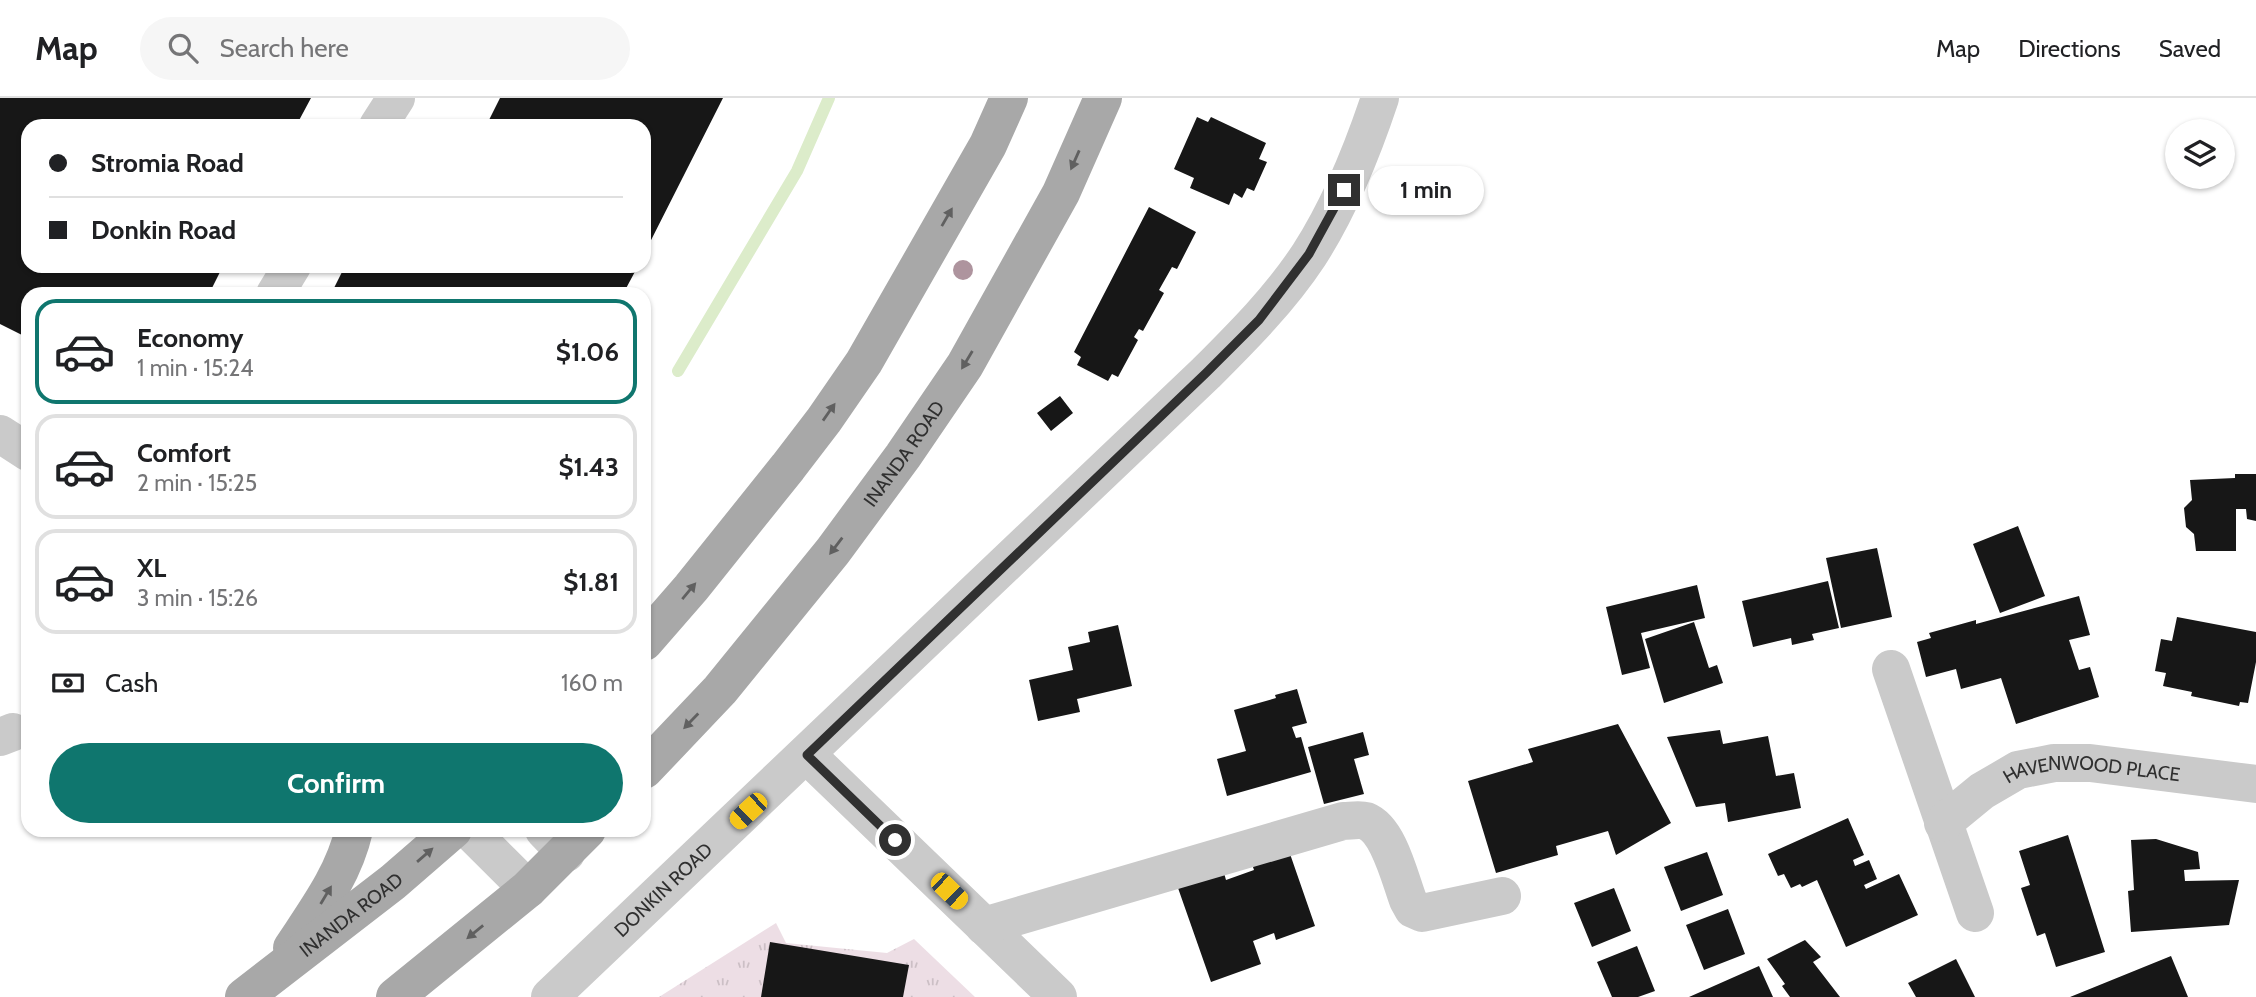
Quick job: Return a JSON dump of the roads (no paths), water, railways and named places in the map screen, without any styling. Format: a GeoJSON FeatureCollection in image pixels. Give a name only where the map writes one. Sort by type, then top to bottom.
{"type":"FeatureCollection","features":[{"type":"Feature","properties":{"kind":"main road"},"geometry":{"type":"LineString","coordinates":[[651,634],[788,467],[864,362],[988,145],[1009,98]]}},
{"type":"Feature","properties":{"kind":"main road","name":"INANDA ROAD"},"geometry":{"type":"LineString","coordinates":[[651,763],[720,690],[833,551],[903,456],[965,365],[1061,192],[1103,98]]}},
{"type":"Feature","properties":{"kind":"main road"},"geometry":{"type":"LineString","coordinates":[[275,973],[329,892],[352,837]]}},
{"type":"Feature","properties":{"kind":"main road","name":"INANDA ROAD"},"geometry":{"type":"LineString","coordinates":[[244,997],[393,882],[445,837]]}},
{"type":"Feature","properties":{"kind":"main road"},"geometry":{"type":"LineString","coordinates":[[395,997],[528,889],[566,837]]}},
{"type":"Feature","properties":{"kind":"street"},"geometry":{"type":"LineString","coordinates":[[382,119],[396,98]]}},
{"type":"Feature","properties":{"kind":"street","name":"DONKIN ROAD"},"geometry":{"type":"LineString","coordinates":[[550,997],[807,755],[1259,320],[1309,254],[1344,190],[1380,98]]}},
{"type":"Feature","properties":{"kind":"street"},"geometry":{"type":"LineString","coordinates":[[0,434],[21,448]]}},
{"type":"Feature","properties":{"kind":"street"},"geometry":{"type":"LineString","coordinates":[[1891,669],[1975,913]]}},
{"type":"Feature","properties":{"kind":"street"},"geometry":{"type":"LineString","coordinates":[[807,755],[1058,997]]}},
{"type":"Feature","properties":{"kind":"street","name":"HAVENWOOD PLACE"},"geometry":{"type":"LineString","coordinates":[[1943,823],[1982,791],[2018,770],[2053,763],[2090,763],[2256,784]]}},
{"type":"Feature","properties":{"kind":"street"},"geometry":{"type":"LineString","coordinates":[[984,926],[1343,821],[1358,820],[1368,821],[1388,844],[1413,909],[1423,913],[1502,896]]}},
{"type":"Feature","properties":{"kind":"street"},"geometry":{"type":"LineString","coordinates":[[476,837],[528,889]]}},
{"type":"Feature","properties":{"kind":"waterway"},"geometry":{"type":"LineString","coordinates":[[678,371],[797,171],[829,98]]}}]}
